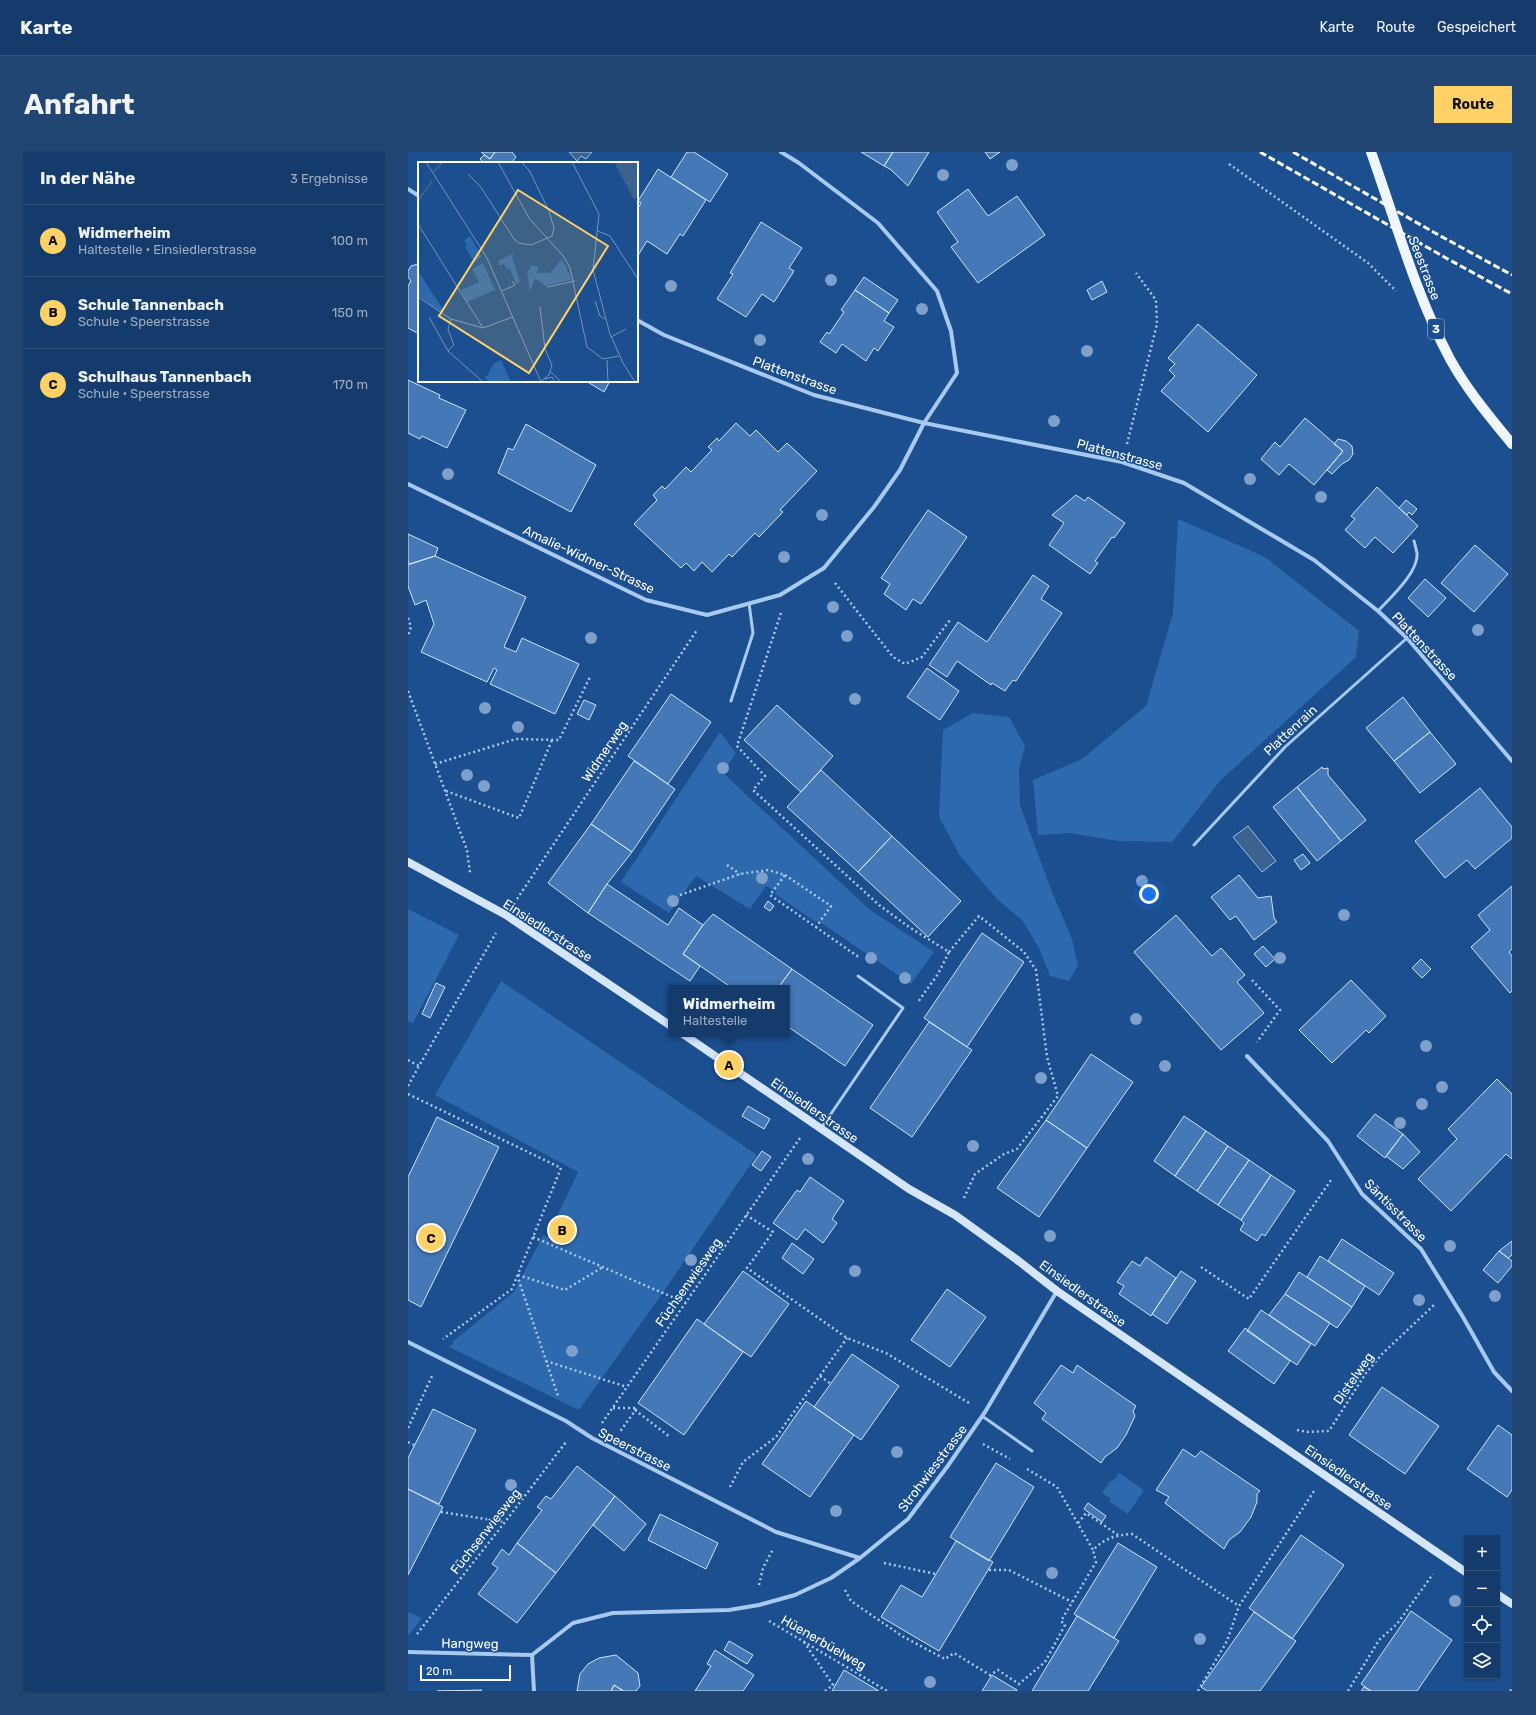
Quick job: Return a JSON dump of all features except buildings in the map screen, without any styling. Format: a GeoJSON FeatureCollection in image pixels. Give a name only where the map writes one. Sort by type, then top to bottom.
{"type":"FeatureCollection","features":[{"type":"Feature","properties":{"kind":"main road","name":"Seestrasse"},"geometry":{"type":"LineString","coordinates":[[1371,152],[1405,256],[1423,302],[1444,346],[1474,398],[1512,444]]}},
{"type":"Feature","properties":{"kind":"main road","name":"Einsiedlerstrasse"},"geometry":{"type":"LineString","coordinates":[[408,862],[506,915],[668,1024]]}},
{"type":"Feature","properties":{"kind":"main road","name":"Einsiedlerstrasse"},"geometry":{"type":"LineString","coordinates":[[687,1037],[908,1189],[955,1215],[1057,1291],[1464,1571]]}},
{"type":"Feature","properties":{"kind":"main road"},"geometry":{"type":"LineString","coordinates":[[1500,1596],[1512,1604]]}},
{"type":"Feature","properties":{"kind":"street","name":"Amalie-Widmer-Strasse"},"geometry":{"type":"LineString","coordinates":[[408,484],[646,600],[707,615],[780,595],[824,568],[874,507],[900,470],[924,423],[957,372],[951,331],[937,291],[878,222],[799,163],[781,152]]}},
{"type":"Feature","properties":{"kind":"street"},"geometry":{"type":"LineString","coordinates":[[408,189],[418,195]]}},
{"type":"Feature","properties":{"kind":"street","name":"Plattenstrasse"},"geometry":{"type":"LineString","coordinates":[[638,321],[664,335],[814,395],[924,423],[1122,462],[1184,483],[1314,560],[1378,611],[1407,638],[1512,761]]}},
{"type":"Feature","properties":{"kind":"street","name":"Säntisstrasse"},"geometry":{"type":"LineString","coordinates":[[1247,1056],[1328,1141],[1362,1194],[1421,1249],[1448,1292],[1494,1372],[1512,1391]]}},
{"type":"Feature","properties":{"kind":"street","name":"Strohwiesstrasse"},"geometry":{"type":"LineString","coordinates":[[532,1655],[573,1624],[613,1613],[729,1610],[758,1605],[794,1595],[836,1574],[860,1558],[908,1518],[969,1436],[984,1414],[1057,1291]]}},
{"type":"Feature","properties":{"kind":"street","name":"Speerstrasse"},"geometry":{"type":"LineString","coordinates":[[408,1342],[566,1421],[609,1447],[776,1532],[860,1558]]}},
{"type":"Feature","properties":{"kind":"street","name":"Hangweg"},"geometry":{"type":"LineString","coordinates":[[408,1652],[532,1655]]}},
{"type":"Feature","properties":{"kind":"street"},"geometry":{"type":"LineString","coordinates":[[532,1655],[534,1691]]}},
{"type":"Feature","properties":{"kind":"lane"},"geometry":{"type":"LineString","coordinates":[[1378,611],[1403,583],[1413,567],[1417,554],[1414,541]]}},
{"type":"Feature","properties":{"kind":"lane"},"geometry":{"type":"LineString","coordinates":[[731,701],[753,633],[749,603]]}},
{"type":"Feature","properties":{"kind":"lane","name":"Plattenrain"},"geometry":{"type":"LineString","coordinates":[[1194,845],[1285,747],[1407,638]]}},
{"type":"Feature","properties":{"kind":"lane"},"geometry":{"type":"LineString","coordinates":[[820,1128],[903,1008],[858,976]]}},
{"type":"Feature","properties":{"kind":"lane"},"geometry":{"type":"LineString","coordinates":[[984,1414],[1032,1451]]}},
{"type":"Feature","properties":{"kind":"path"},"geometry":{"type":"LineString","coordinates":[[1229,164],[1368,263],[1400,295]]}},
{"type":"Feature","properties":{"kind":"path"},"geometry":{"type":"LineString","coordinates":[[1122,462],[1157,324],[1156,300],[1136,273]]}},
{"type":"Feature","properties":{"kind":"path"},"geometry":{"type":"LineString","coordinates":[[824,568],[893,657],[905,664],[922,657],[950,620]]}},
{"type":"Feature","properties":{"kind":"path"},"geometry":{"type":"LineString","coordinates":[[780,595],[782,616],[737,746],[765,776],[753,790],[879,905],[909,928],[949,952]]}},
{"type":"Feature","properties":{"kind":"path","name":"Widmerweg"},"geometry":{"type":"LineString","coordinates":[[517,899],[707,615]]}},
{"type":"Feature","properties":{"kind":"path"},"geometry":{"type":"LineString","coordinates":[[408,618],[411,626],[408,636]]}},
{"type":"Feature","properties":{"kind":"path"},"geometry":{"type":"LineString","coordinates":[[435,764],[516,739],[559,740],[590,677]]}},
{"type":"Feature","properties":{"kind":"path"},"geometry":{"type":"LineString","coordinates":[[408,691],[467,850],[473,897]]}},
{"type":"Feature","properties":{"kind":"path"},"geometry":{"type":"LineString","coordinates":[[446,791],[519,818],[552,740]]}},
{"type":"Feature","properties":{"kind":"path"},"geometry":{"type":"LineString","coordinates":[[727,865],[740,874]]}},
{"type":"Feature","properties":{"kind":"path"},"geometry":{"type":"LineString","coordinates":[[680,895],[740,874],[768,870],[784,874],[831,906],[816,927]]}},
{"type":"Feature","properties":{"kind":"path"},"geometry":{"type":"LineString","coordinates":[[784,874],[770,895],[867,963],[858,976]]}},
{"type":"Feature","properties":{"kind":"path"},"geometry":{"type":"LineString","coordinates":[[903,1008],[910,1013],[938,974],[949,952],[978,916],[1024,952],[1036,970],[1047,1057],[1058,1096],[1017,1149],[1004,1154],[975,1174],[970,1186]]}},
{"type":"Feature","properties":{"kind":"path"},"geometry":{"type":"LineString","coordinates":[[408,1086],[496,932]]}},
{"type":"Feature","properties":{"kind":"path"},"geometry":{"type":"LineString","coordinates":[[1247,1056],[1280,1010],[1252,980]]}},
{"type":"Feature","properties":{"kind":"path"},"geometry":{"type":"LineString","coordinates":[[408,1060],[419,1066]]}},
{"type":"Feature","properties":{"kind":"path"},"geometry":{"type":"LineString","coordinates":[[408,1094],[561,1168],[512,1289],[426,1352]]}},
{"type":"Feature","properties":{"kind":"path","name":"Füchsenwiesweg"},"geometry":{"type":"LineString","coordinates":[[592,1438],[800,1138]]}},
{"type":"Feature","properties":{"kind":"path"},"geometry":{"type":"LineString","coordinates":[[1201,1267],[1249,1299],[1343,1163]]}},
{"type":"Feature","properties":{"kind":"path"},"geometry":{"type":"LineString","coordinates":[[746,1215],[773,1232],[747,1268],[847,1338],[886,1353],[984,1414]]}},
{"type":"Feature","properties":{"kind":"path"},"geometry":{"type":"LineString","coordinates":[[533,1237],[686,1303]]}},
{"type":"Feature","properties":{"kind":"path"},"geometry":{"type":"LineString","coordinates":[[517,1275],[565,1290],[603,1267]]}},
{"type":"Feature","properties":{"kind":"path"},"geometry":{"type":"LineString","coordinates":[[517,1275],[566,1421]]}},
{"type":"Feature","properties":{"kind":"path","name":"Distelweg"},"geometry":{"type":"LineString","coordinates":[[1295,1430],[1308,1432],[1329,1431],[1366,1373],[1383,1353],[1448,1292]]}},
{"type":"Feature","properties":{"kind":"path"},"geometry":{"type":"LineString","coordinates":[[721,1504],[743,1462],[776,1437],[847,1338]]}},
{"type":"Feature","properties":{"kind":"path"},"geometry":{"type":"LineString","coordinates":[[408,1428],[440,1358]]}},
{"type":"Feature","properties":{"kind":"path"},"geometry":{"type":"LineString","coordinates":[[546,1360],[627,1387]]}},
{"type":"Feature","properties":{"kind":"path"},"geometry":{"type":"LineString","coordinates":[[820,1376],[831,1384]]}},
{"type":"Feature","properties":{"kind":"path"},"geometry":{"type":"LineString","coordinates":[[612,1408],[637,1408],[635,1410],[670,1437]]}},
{"type":"Feature","properties":{"kind":"path"},"geometry":{"type":"LineString","coordinates":[[609,1447],[635,1410]]}},
{"type":"Feature","properties":{"kind":"path","name":"Füchsenwiesweg"},"geometry":{"type":"LineString","coordinates":[[413,1639],[577,1427]]}},
{"type":"Feature","properties":{"kind":"path"},"geometry":{"type":"LineString","coordinates":[[969,1436],[1017,1463]]}},
{"type":"Feature","properties":{"kind":"path"},"geometry":{"type":"LineString","coordinates":[[408,1442],[414,1445]]}},
{"type":"Feature","properties":{"kind":"path"},"geometry":{"type":"LineString","coordinates":[[836,1574],[851,1601],[902,1636],[945,1659],[954,1653],[990,1675],[998,1670],[1019,1684],[1045,1662],[1065,1625],[1061,1621],[1096,1562],[1093,1550],[1057,1487],[1023,1467]]}},
{"type":"Feature","properties":{"kind":"path"},"geometry":{"type":"LineString","coordinates":[[1198,1691],[1227,1640],[1240,1606],[1326,1475]]}},
{"type":"Feature","properties":{"kind":"path"},"geometry":{"type":"LineString","coordinates":[[440,1512],[505,1522]]}},
{"type":"Feature","properties":{"kind":"path"},"geometry":{"type":"LineString","coordinates":[[1078,1523],[1086,1513],[1118,1535]]}},
{"type":"Feature","properties":{"kind":"path"},"geometry":{"type":"LineString","coordinates":[[758,1605],[760,1580],[763,1568],[773,1549],[763,1525]]}},
{"type":"Feature","properties":{"kind":"path"},"geometry":{"type":"LineString","coordinates":[[1093,1550],[1101,1542],[1118,1535],[1132,1534],[1240,1606]]}},
{"type":"Feature","properties":{"kind":"path"},"geometry":{"type":"LineString","coordinates":[[860,1558],[936,1574]]}},
{"type":"Feature","properties":{"kind":"path"},"geometry":{"type":"LineString","coordinates":[[1348,1691],[1379,1640],[1397,1624],[1445,1558]]}},
{"type":"Feature","properties":{"kind":"path"},"geometry":{"type":"LineString","coordinates":[[989,1570],[1009,1570],[1072,1602]]}},
{"type":"Feature","properties":{"kind":"path","name":"Hüenerbüelweg"},"geometry":{"type":"LineString","coordinates":[[758,1605],[761,1617],[803,1640],[887,1691]]}},
{"type":"Feature","properties":{"kind":"path"},"geometry":{"type":"LineString","coordinates":[[803,1640],[833,1685],[825,1691]]}},
{"type":"Feature","properties":{"kind":"shaded area"},"geometry":{"type":"Polygon","coordinates":[[[569,152],[592,152],[586,159],[581,156],[577,161],[569,152]]]}},
{"type":"Feature","properties":{"kind":"shaded area"},"geometry":{"type":"Polygon","coordinates":[[[1178,519],[1265,557],[1359,631],[1356,657],[1220,781],[1172,842],[1118,841],[1070,833],[1038,835],[1033,780],[1082,759],[1146,706],[1173,613],[1178,519]]]}},
{"type":"Feature","properties":{"kind":"shaded area"},"geometry":{"type":"Polygon","coordinates":[[[973,713],[1009,717],[1025,746],[1019,769],[1020,805],[1052,892],[1072,939],[1078,966],[1069,981],[1050,976],[1039,948],[1022,920],[997,899],[960,856],[939,817],[943,730],[973,713]]]}},
{"type":"Feature","properties":{"kind":"shaded area"},"geometry":{"type":"Polygon","coordinates":[[[720,732],[736,753],[723,773],[870,910],[934,952],[911,984],[817,920],[816,922],[775,894],[776,892],[766,886],[750,909],[696,876],[669,913],[621,882],[720,732]]]}},
{"type":"Feature","properties":{"kind":"shaded area"},"geometry":{"type":"Polygon","coordinates":[[[1248,826],[1276,861],[1262,872],[1233,837],[1248,826]]]}},
{"type":"Feature","properties":{"kind":"shaded area"},"geometry":{"type":"Polygon","coordinates":[[[408,909],[459,935],[413,1023],[408,1021],[408,909]]]}},
{"type":"Feature","properties":{"kind":"shaded area"},"geometry":{"type":"Polygon","coordinates":[[[501,981],[757,1155],[664,1291],[579,1410],[449,1347],[454,1343],[452,1342],[514,1292],[543,1235],[547,1237],[578,1172],[435,1095],[501,981]]]}},
{"type":"Feature","properties":{"kind":"shaded area"},"geometry":{"type":"Polygon","coordinates":[[[1119,1473],[1144,1490],[1128,1514],[1109,1501],[1111,1499],[1102,1493],[1110,1481],[1113,1481],[1119,1473]]]}},
{"type":"Feature","properties":{"kind":"shaded area"},"geometry":{"type":"Polygon","coordinates":[[[408,1612],[422,1618],[408,1636],[408,1612]]]}},
{"type":"Feature","properties":{"kind":"railway"},"geometry":{"type":"LineString","coordinates":[[1260,152],[1512,294]]}},
{"type":"Feature","properties":{"kind":"railway"},"geometry":{"type":"LineString","coordinates":[[1293,152],[1512,275]]}},
{"type":"Feature","properties":{"kind":"place","name":"Widmerheim"},"geometry":{"type":"Point","coordinates":[729,1065]}},
{"type":"Feature","properties":{"kind":"place","name":"Schule Tannenbach"},"geometry":{"type":"Point","coordinates":[562,1230]}},
{"type":"Feature","properties":{"kind":"place","name":"Schulhaus Tannenbach"},"geometry":{"type":"Point","coordinates":[431,1238]}}]}
